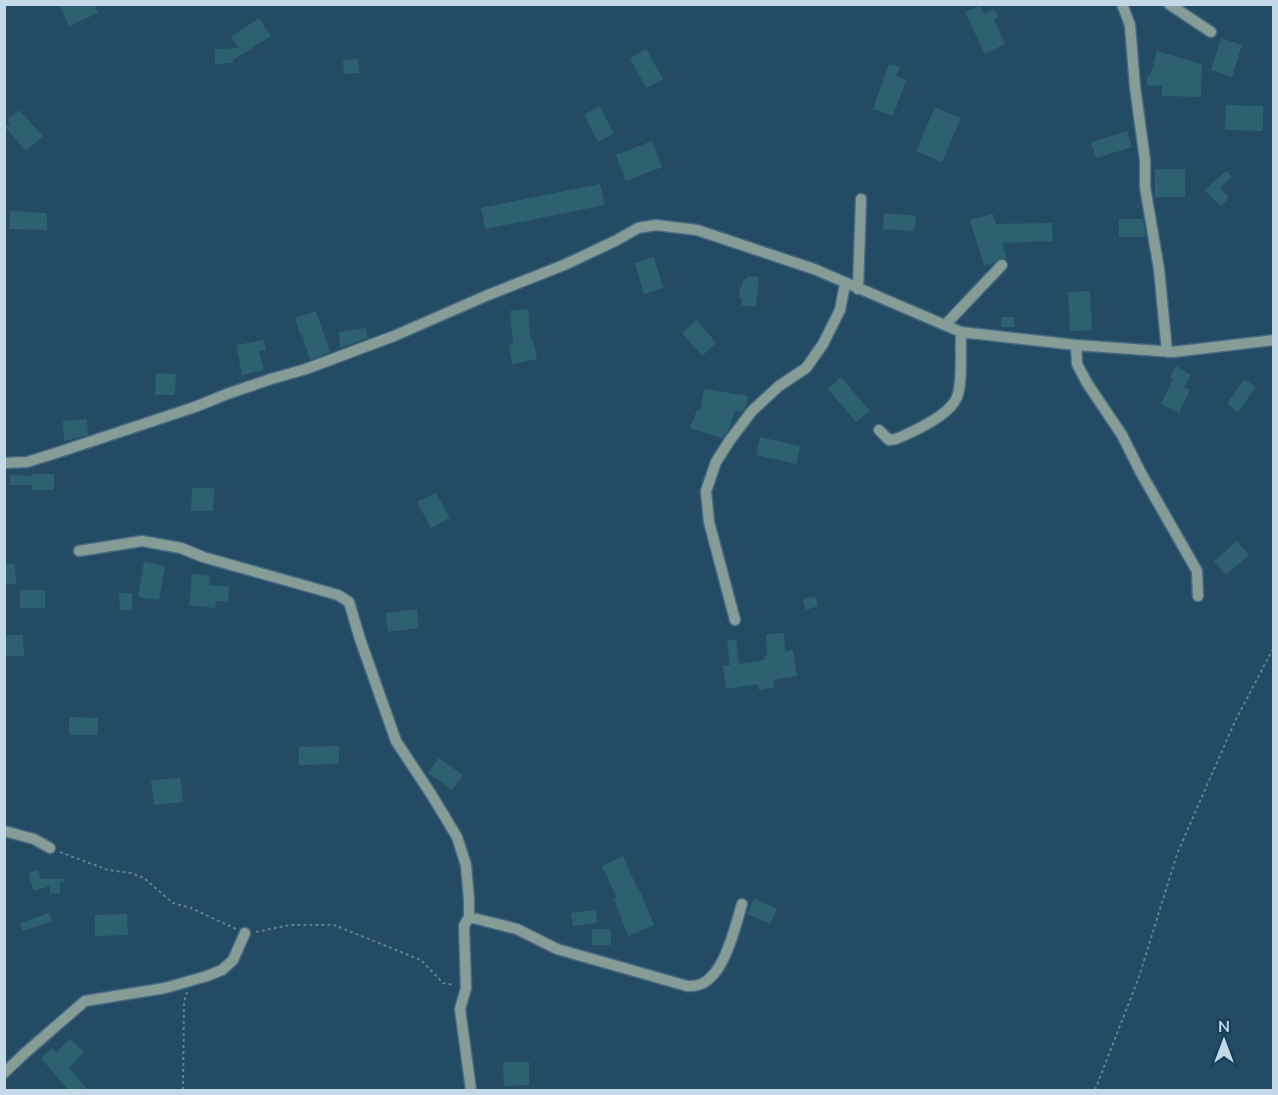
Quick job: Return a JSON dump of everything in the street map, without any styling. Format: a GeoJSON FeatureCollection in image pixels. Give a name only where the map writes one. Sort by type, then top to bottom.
{"type":"FeatureCollection","features":[{"type":"Feature","properties":{"kind":"street"},"geometry":{"type":"LineString","coordinates":[[1122,4],[1130,25],[1135,87],[1145,160],[1145,187],[1159,269],[1167,352]]}},
{"type":"Feature","properties":{"kind":"street"},"geometry":{"type":"LineString","coordinates":[[1169,4],[1211,32]]}},
{"type":"Feature","properties":{"kind":"street"},"geometry":{"type":"LineString","coordinates":[[858,290],[861,199]]}},
{"type":"Feature","properties":{"kind":"street"},"geometry":{"type":"LineString","coordinates":[[4,463],[27,462],[56,453],[195,407],[271,378],[306,369],[394,336],[564,265],[638,228],[656,225],[697,230],[814,269],[858,290],[961,332],[1076,345],[1167,352],[1274,340]]}},
{"type":"Feature","properties":{"kind":"street"},"geometry":{"type":"LineString","coordinates":[[945,325],[1002,265]]}},
{"type":"Feature","properties":{"kind":"street"},"geometry":{"type":"LineString","coordinates":[[735,620],[709,522],[706,491],[716,462],[729,440],[752,411],[779,386],[806,368],[824,344],[840,310],[845,284]]}},
{"type":"Feature","properties":{"kind":"street"},"geometry":{"type":"LineString","coordinates":[[879,430],[889,440],[896,440],[941,416],[957,398],[960,381],[961,332]]}},
{"type":"Feature","properties":{"kind":"street"},"geometry":{"type":"LineString","coordinates":[[1076,345],[1077,364],[1087,383],[1122,435],[1197,571],[1198,596]]}},
{"type":"Feature","properties":{"kind":"street"},"geometry":{"type":"LineString","coordinates":[[80,551],[142,541],[182,548],[203,557],[338,595],[349,602],[396,741],[457,837],[466,865],[469,917],[464,926],[466,988],[460,1010],[471,1090]]}},
{"type":"Feature","properties":{"kind":"street"},"geometry":{"type":"LineString","coordinates":[[4,831],[34,839],[50,848]]}},
{"type":"Feature","properties":{"kind":"street"},"geometry":{"type":"LineString","coordinates":[[469,917],[517,929],[558,949],[687,986],[700,985],[714,975],[730,944],[742,904]]}},
{"type":"Feature","properties":{"kind":"street"},"geometry":{"type":"LineString","coordinates":[[4,1073],[85,1002],[165,988],[222,970],[233,960],[245,933]]}},
{"type":"Feature","properties":{"kind":"path"},"geometry":{"type":"LineString","coordinates":[[1095,1090],[1139,977],[1177,854],[1236,719],[1274,647]]}},
{"type":"Feature","properties":{"kind":"path"},"geometry":{"type":"LineString","coordinates":[[50,848],[108,870],[130,873],[144,878],[173,903],[191,908],[245,933],[290,926],[334,925],[421,960],[443,983],[466,988]]}},
{"type":"Feature","properties":{"kind":"path"},"geometry":{"type":"LineString","coordinates":[[183,1090],[184,1002],[191,981]]}},
{"type":"Feature","properties":{"kind":"building"},"geometry":{"type":"Polygon","coordinates":[[[59,4],[94,4],[98,13],[69,26],[59,4]]]}},
{"type":"Feature","properties":{"kind":"building"},"geometry":{"type":"Polygon","coordinates":[[[980,6],[984,14],[994,9],[998,17],[994,19],[1005,44],[985,54],[965,12],[980,6]]]}},
{"type":"Feature","properties":{"kind":"building"},"geometry":{"type":"Polygon","coordinates":[[[259,18],[271,36],[233,60],[233,63],[215,64],[215,49],[239,48],[231,37],[259,18]]]}},
{"type":"Feature","properties":{"kind":"building"},"geometry":{"type":"Polygon","coordinates":[[[1221,38],[1242,45],[1232,77],[1211,70],[1221,38]]]}},
{"type":"Feature","properties":{"kind":"building"},"geometry":{"type":"Polygon","coordinates":[[[646,49],[663,79],[646,88],[630,58],[646,49]]]}},
{"type":"Feature","properties":{"kind":"building"},"geometry":{"type":"Polygon","coordinates":[[[1157,51],[1202,64],[1201,97],[1162,96],[1162,86],[1147,85],[1147,76],[1150,76],[1157,51]]]}},
{"type":"Feature","properties":{"kind":"building"},"geometry":{"type":"Polygon","coordinates":[[[358,59],[359,73],[344,74],[343,60],[358,59]]]}},
{"type":"Feature","properties":{"kind":"building"},"geometry":{"type":"Polygon","coordinates":[[[889,64],[900,67],[896,76],[906,80],[893,116],[873,109],[889,64]]]}},
{"type":"Feature","properties":{"kind":"building"},"geometry":{"type":"Polygon","coordinates":[[[1226,105],[1263,106],[1263,131],[1225,130],[1226,105]]]}},
{"type":"Feature","properties":{"kind":"building"},"geometry":{"type":"Polygon","coordinates":[[[599,106],[614,133],[598,142],[584,115],[599,106]]]}},
{"type":"Feature","properties":{"kind":"building"},"geometry":{"type":"Polygon","coordinates":[[[935,107],[961,118],[942,162],[916,151],[935,107]]]}},
{"type":"Feature","properties":{"kind":"building"},"geometry":{"type":"Polygon","coordinates":[[[19,110],[43,136],[26,151],[5,127],[10,123],[7,120],[19,110]]]}},
{"type":"Feature","properties":{"kind":"building"},"geometry":{"type":"Polygon","coordinates":[[[1127,131],[1132,147],[1096,158],[1091,142],[1127,131]]]}},
{"type":"Feature","properties":{"kind":"building"},"geometry":{"type":"Polygon","coordinates":[[[652,141],[662,167],[626,181],[616,155],[652,141]]]}},
{"type":"Feature","properties":{"kind":"building"},"geometry":{"type":"Polygon","coordinates":[[[1155,169],[1185,169],[1185,197],[1155,197],[1155,169]]]}},
{"type":"Feature","properties":{"kind":"building"},"geometry":{"type":"Polygon","coordinates":[[[1226,171],[1232,177],[1220,188],[1229,197],[1221,206],[1204,190],[1226,171]]]}},
{"type":"Feature","properties":{"kind":"building"},"geometry":{"type":"Polygon","coordinates":[[[600,184],[605,205],[485,229],[481,208],[600,184]]]}},
{"type":"Feature","properties":{"kind":"building"},"geometry":{"type":"Polygon","coordinates":[[[10,211],[47,213],[47,230],[9,229],[10,211]]]}},
{"type":"Feature","properties":{"kind":"building"},"geometry":{"type":"Polygon","coordinates":[[[884,213],[916,216],[914,231],[883,229],[884,213]]]}},
{"type":"Feature","properties":{"kind":"building"},"geometry":{"type":"Polygon","coordinates":[[[993,214],[996,224],[1052,223],[1053,241],[1002,243],[1007,259],[1000,258],[984,266],[970,220],[993,214]]]}},
{"type":"Feature","properties":{"kind":"building"},"geometry":{"type":"Polygon","coordinates":[[[1119,219],[1143,219],[1146,237],[1119,237],[1119,219]]]}},
{"type":"Feature","properties":{"kind":"building"},"geometry":{"type":"Polygon","coordinates":[[[654,257],[663,288],[644,294],[635,263],[654,257]]]}},
{"type":"Feature","properties":{"kind":"building"},"geometry":{"type":"Polygon","coordinates":[[[747,276],[759,277],[756,307],[741,305],[740,287],[747,276]]]}},
{"type":"Feature","properties":{"kind":"building"},"geometry":{"type":"Polygon","coordinates":[[[1090,291],[1092,330],[1070,331],[1068,292],[1090,291]]]}},
{"type":"Feature","properties":{"kind":"building"},"geometry":{"type":"Polygon","coordinates":[[[528,309],[531,341],[533,340],[537,359],[512,364],[509,345],[513,344],[510,311],[528,309]]]}},
{"type":"Feature","properties":{"kind":"building"},"geometry":{"type":"Polygon","coordinates":[[[316,311],[330,352],[310,360],[295,318],[316,311]]]}},
{"type":"Feature","properties":{"kind":"building"},"geometry":{"type":"Polygon","coordinates":[[[1001,317],[1014,317],[1014,327],[1001,327],[1001,317]]]}},
{"type":"Feature","properties":{"kind":"building"},"geometry":{"type":"Polygon","coordinates":[[[697,320],[716,343],[702,356],[682,333],[697,320]]]}},
{"type":"Feature","properties":{"kind":"building"},"geometry":{"type":"Polygon","coordinates":[[[366,328],[367,338],[340,348],[339,332],[366,328]]]}},
{"type":"Feature","properties":{"kind":"building"},"geometry":{"type":"Polygon","coordinates":[[[264,340],[266,350],[259,351],[264,370],[242,375],[236,345],[264,340]]]}},
{"type":"Feature","properties":{"kind":"building"},"geometry":{"type":"Polygon","coordinates":[[[1176,366],[1191,375],[1184,387],[1190,390],[1179,413],[1161,404],[1173,379],[1170,377],[1176,366]]]}},
{"type":"Feature","properties":{"kind":"building"},"geometry":{"type":"Polygon","coordinates":[[[156,373],[176,374],[175,395],[155,395],[156,373]]]}},
{"type":"Feature","properties":{"kind":"building"},"geometry":{"type":"Polygon","coordinates":[[[841,377],[870,411],[856,422],[828,389],[841,377]]]}},
{"type":"Feature","properties":{"kind":"building"},"geometry":{"type":"Polygon","coordinates":[[[1244,379],[1256,387],[1238,412],[1227,404],[1244,379]]]}},
{"type":"Feature","properties":{"kind":"building"},"geometry":{"type":"Polygon","coordinates":[[[704,389],[748,396],[742,412],[735,410],[729,429],[722,438],[690,428],[697,410],[700,411],[704,389]]]}},
{"type":"Feature","properties":{"kind":"building"},"geometry":{"type":"Polygon","coordinates":[[[87,419],[88,435],[64,441],[63,421],[87,419]]]}},
{"type":"Feature","properties":{"kind":"building"},"geometry":{"type":"Polygon","coordinates":[[[760,437],[800,446],[796,464],[756,455],[760,437]]]}},
{"type":"Feature","properties":{"kind":"building"},"geometry":{"type":"Polygon","coordinates":[[[32,474],[54,474],[54,490],[32,490],[32,485],[10,485],[10,475],[32,476],[32,474]]]}},
{"type":"Feature","properties":{"kind":"building"},"geometry":{"type":"Polygon","coordinates":[[[192,488],[214,488],[213,511],[191,511],[192,488]]]}},
{"type":"Feature","properties":{"kind":"building"},"geometry":{"type":"Polygon","coordinates":[[[436,493],[450,518],[431,528],[417,502],[436,493]]]}},
{"type":"Feature","properties":{"kind":"building"},"geometry":{"type":"Polygon","coordinates":[[[1237,541],[1249,555],[1226,575],[1214,561],[1237,541]]]}},
{"type":"Feature","properties":{"kind":"building"},"geometry":{"type":"Polygon","coordinates":[[[144,562],[165,566],[159,600],[138,597],[144,562]]]}},
{"type":"Feature","properties":{"kind":"building"},"geometry":{"type":"Polygon","coordinates":[[[15,564],[16,584],[4,584],[4,565],[15,564]]]}},
{"type":"Feature","properties":{"kind":"building"},"geometry":{"type":"Polygon","coordinates":[[[192,574],[210,576],[209,585],[229,587],[228,602],[216,601],[215,608],[189,605],[192,574]]]}},
{"type":"Feature","properties":{"kind":"building"},"geometry":{"type":"Polygon","coordinates":[[[20,590],[45,590],[45,608],[20,608],[20,590]]]}},
{"type":"Feature","properties":{"kind":"building"},"geometry":{"type":"Polygon","coordinates":[[[119,593],[132,593],[132,610],[120,610],[119,593]]]}},
{"type":"Feature","properties":{"kind":"building"},"geometry":{"type":"Polygon","coordinates":[[[815,596],[818,606],[806,610],[803,600],[815,596]]]}},
{"type":"Feature","properties":{"kind":"building"},"geometry":{"type":"Polygon","coordinates":[[[417,609],[419,628],[388,632],[386,613],[417,609]]]}},
{"type":"Feature","properties":{"kind":"building"},"geometry":{"type":"Polygon","coordinates":[[[784,633],[785,652],[793,650],[797,676],[773,680],[774,687],[759,690],[758,684],[726,689],[723,666],[730,665],[727,641],[736,639],[739,664],[765,660],[764,655],[767,655],[766,634],[784,633]]]}},
{"type":"Feature","properties":{"kind":"building"},"geometry":{"type":"Polygon","coordinates":[[[4,635],[23,635],[24,656],[4,656],[4,635]]]}},
{"type":"Feature","properties":{"kind":"building"},"geometry":{"type":"Polygon","coordinates":[[[69,717],[98,718],[98,735],[69,735],[69,717]]]}},
{"type":"Feature","properties":{"kind":"building"},"geometry":{"type":"Polygon","coordinates":[[[339,746],[339,764],[299,765],[299,747],[339,746]]]}},
{"type":"Feature","properties":{"kind":"building"},"geometry":{"type":"Polygon","coordinates":[[[439,758],[463,775],[452,790],[428,773],[439,758]]]}},
{"type":"Feature","properties":{"kind":"building"},"geometry":{"type":"Polygon","coordinates":[[[180,778],[183,802],[154,805],[151,781],[180,778]]]}},
{"type":"Feature","properties":{"kind":"building"},"geometry":{"type":"Polygon","coordinates":[[[623,856],[654,925],[628,936],[614,899],[617,898],[602,866],[623,856]]]}},
{"type":"Feature","properties":{"kind":"building"},"geometry":{"type":"Polygon","coordinates":[[[38,870],[41,879],[65,879],[60,883],[60,893],[50,894],[50,886],[34,891],[28,873],[38,870]]]}},
{"type":"Feature","properties":{"kind":"building"},"geometry":{"type":"Polygon","coordinates":[[[754,899],[777,909],[770,924],[747,914],[754,899]]]}},
{"type":"Feature","properties":{"kind":"building"},"geometry":{"type":"Polygon","coordinates":[[[596,910],[597,923],[573,926],[571,913],[596,910]]]}},
{"type":"Feature","properties":{"kind":"building"},"geometry":{"type":"Polygon","coordinates":[[[49,913],[52,921],[23,931],[20,923],[49,913]]]}},
{"type":"Feature","properties":{"kind":"building"},"geometry":{"type":"Polygon","coordinates":[[[127,914],[128,935],[95,936],[95,915],[127,914]]]}},
{"type":"Feature","properties":{"kind":"building"},"geometry":{"type":"Polygon","coordinates":[[[592,929],[611,929],[611,945],[592,945],[592,929]]]}},
{"type":"Feature","properties":{"kind":"building"},"geometry":{"type":"Polygon","coordinates":[[[70,1039],[84,1052],[69,1068],[88,1090],[68,1090],[41,1058],[52,1048],[56,1053],[70,1039]]]}},
{"type":"Feature","properties":{"kind":"building"},"geometry":{"type":"Polygon","coordinates":[[[503,1062],[529,1062],[529,1085],[504,1086],[503,1062]]]}}]}
